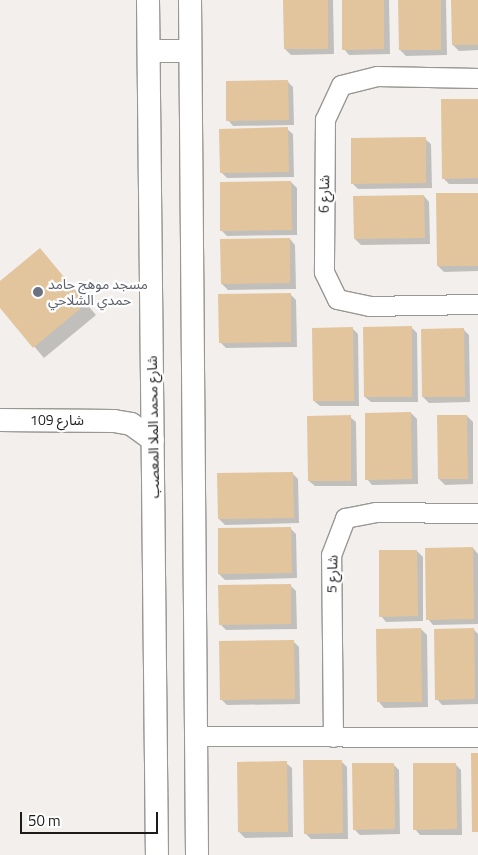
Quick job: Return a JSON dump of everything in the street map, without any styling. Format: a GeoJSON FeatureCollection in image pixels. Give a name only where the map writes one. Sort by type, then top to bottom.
{"type":"FeatureCollection","features":[{"type":"Feature","properties":{"kind":"street","name":"شارع محمد الملا المعصب"},"geometry":{"type":"LineString","coordinates":[[148,0],[157,855]]}},
{"type":"Feature","properties":{"kind":"street"},"geometry":{"type":"LineString","coordinates":[[190,0],[197,855]]}},
{"type":"Feature","properties":{"kind":"street"},"geometry":{"type":"LineString","coordinates":[[148,51],[190,51]]}},
{"type":"Feature","properties":{"kind":"street","name":"شارع 6"},"geometry":{"type":"LineString","coordinates":[[478,78],[377,76],[341,85],[325,119],[324,272],[337,299],[370,306],[478,304]]}},
{"type":"Feature","properties":{"kind":"street","name":"شارع 109"},"geometry":{"type":"LineString","coordinates":[[114,420],[131,414],[153,394]]}},
{"type":"Feature","properties":{"kind":"street","name":"شارع 109"},"geometry":{"type":"LineString","coordinates":[[0,420],[114,420],[130,424],[153,440]]}},
{"type":"Feature","properties":{"kind":"street","name":"شارع 5"},"geometry":{"type":"LineString","coordinates":[[333,737],[331,555],[344,518],[376,512],[478,513]]}},
{"type":"Feature","properties":{"kind":"street"},"geometry":{"type":"LineString","coordinates":[[197,736],[478,736]]}},
{"type":"Feature","properties":{"kind":"building"},"geometry":{"type":"Polygon","coordinates":[[[283,0],[328,0],[328,49],[284,49],[283,0]]]}},
{"type":"Feature","properties":{"kind":"building"},"geometry":{"type":"Polygon","coordinates":[[[342,0],[384,0],[384,49],[342,50],[342,0]]]}},
{"type":"Feature","properties":{"kind":"building"},"geometry":{"type":"Polygon","coordinates":[[[398,0],[441,0],[441,50],[399,50],[398,0]]]}},
{"type":"Feature","properties":{"kind":"building"},"geometry":{"type":"Polygon","coordinates":[[[451,0],[478,0],[478,45],[452,45],[451,0]]]}},
{"type":"Feature","properties":{"kind":"building"},"geometry":{"type":"Polygon","coordinates":[[[288,80],[289,120],[226,121],[226,81],[288,80]]]}},
{"type":"Feature","properties":{"kind":"building"},"geometry":{"type":"Polygon","coordinates":[[[441,99],[478,99],[478,178],[442,179],[441,99]]]}},
{"type":"Feature","properties":{"kind":"building"},"geometry":{"type":"Polygon","coordinates":[[[288,127],[289,172],[220,173],[219,129],[288,127]]]}},
{"type":"Feature","properties":{"kind":"building"},"geometry":{"type":"Polygon","coordinates":[[[426,137],[426,183],[351,184],[351,138],[426,137]]]}},
{"type":"Feature","properties":{"kind":"building"},"geometry":{"type":"Polygon","coordinates":[[[291,181],[292,230],[220,231],[220,182],[291,181]]]}},
{"type":"Feature","properties":{"kind":"building"},"geometry":{"type":"Polygon","coordinates":[[[436,193],[478,193],[478,266],[437,266],[436,193]]]}},
{"type":"Feature","properties":{"kind":"building"},"geometry":{"type":"Polygon","coordinates":[[[424,195],[425,238],[354,239],[353,196],[424,195]]]}},
{"type":"Feature","properties":{"kind":"building"},"geometry":{"type":"Polygon","coordinates":[[[290,238],[290,283],[221,284],[220,239],[290,238]]]}},
{"type":"Feature","properties":{"kind":"building","name":"مسجد موهج حامد حمدي الشلاحي"},"geometry":{"type":"Polygon","coordinates":[[[40,248],[86,304],[33,348],[0,308],[0,281],[40,248]]]}},
{"type":"Feature","properties":{"kind":"building"},"geometry":{"type":"Polygon","coordinates":[[[291,293],[291,342],[219,343],[218,294],[291,293]]]}},
{"type":"Feature","properties":{"kind":"building"},"geometry":{"type":"Polygon","coordinates":[[[412,326],[412,397],[364,397],[363,327],[412,326]]]}},
{"type":"Feature","properties":{"kind":"building"},"geometry":{"type":"Polygon","coordinates":[[[353,327],[354,401],[313,401],[312,328],[353,327]]]}},
{"type":"Feature","properties":{"kind":"building"},"geometry":{"type":"Polygon","coordinates":[[[464,328],[465,397],[422,397],[421,329],[464,328]]]}},
{"type":"Feature","properties":{"kind":"building"},"geometry":{"type":"Polygon","coordinates":[[[411,412],[412,479],[365,480],[365,413],[411,412]]]}},
{"type":"Feature","properties":{"kind":"building"},"geometry":{"type":"Polygon","coordinates":[[[351,415],[351,481],[308,481],[307,416],[351,415]]]}},
{"type":"Feature","properties":{"kind":"building"},"geometry":{"type":"Polygon","coordinates":[[[437,415],[467,415],[468,479],[438,479],[437,415]]]}},
{"type":"Feature","properties":{"kind":"building"},"geometry":{"type":"Polygon","coordinates":[[[293,472],[294,518],[218,519],[217,473],[293,472]]]}},
{"type":"Feature","properties":{"kind":"building"},"geometry":{"type":"Polygon","coordinates":[[[291,527],[292,573],[218,574],[218,528],[291,527]]]}},
{"type":"Feature","properties":{"kind":"building"},"geometry":{"type":"Polygon","coordinates":[[[473,547],[474,619],[426,620],[425,548],[473,547]]]}},
{"type":"Feature","properties":{"kind":"building"},"geometry":{"type":"Polygon","coordinates":[[[379,550],[417,550],[418,616],[379,617],[379,550]]]}},
{"type":"Feature","properties":{"kind":"building"},"geometry":{"type":"Polygon","coordinates":[[[291,584],[291,624],[219,625],[218,585],[291,584]]]}},
{"type":"Feature","properties":{"kind":"building"},"geometry":{"type":"Polygon","coordinates":[[[421,628],[422,702],[377,702],[376,629],[421,628]]]}},
{"type":"Feature","properties":{"kind":"building"},"geometry":{"type":"Polygon","coordinates":[[[474,628],[475,699],[435,700],[434,629],[474,628]]]}},
{"type":"Feature","properties":{"kind":"building"},"geometry":{"type":"Polygon","coordinates":[[[294,640],[295,699],[220,700],[219,641],[294,640]]]}},
{"type":"Feature","properties":{"kind":"building"},"geometry":{"type":"Polygon","coordinates":[[[471,753],[478,753],[478,832],[472,832],[471,753]]]}},
{"type":"Feature","properties":{"kind":"building"},"geometry":{"type":"Polygon","coordinates":[[[303,760],[342,760],[343,833],[304,834],[303,760]]]}},
{"type":"Feature","properties":{"kind":"building"},"geometry":{"type":"Polygon","coordinates":[[[287,761],[288,832],[238,832],[237,762],[287,761]]]}},
{"type":"Feature","properties":{"kind":"building"},"geometry":{"type":"Polygon","coordinates":[[[352,763],[394,763],[395,829],[353,830],[352,763]]]}},
{"type":"Feature","properties":{"kind":"building"},"geometry":{"type":"Polygon","coordinates":[[[413,763],[456,763],[457,829],[413,830],[413,763]]]}},
{"type":"Feature","properties":{"kind":"place","name":"مسجد موهج حامد حمدي الشلاحي"},"geometry":{"type":"Point","coordinates":[38,292]}}]}
